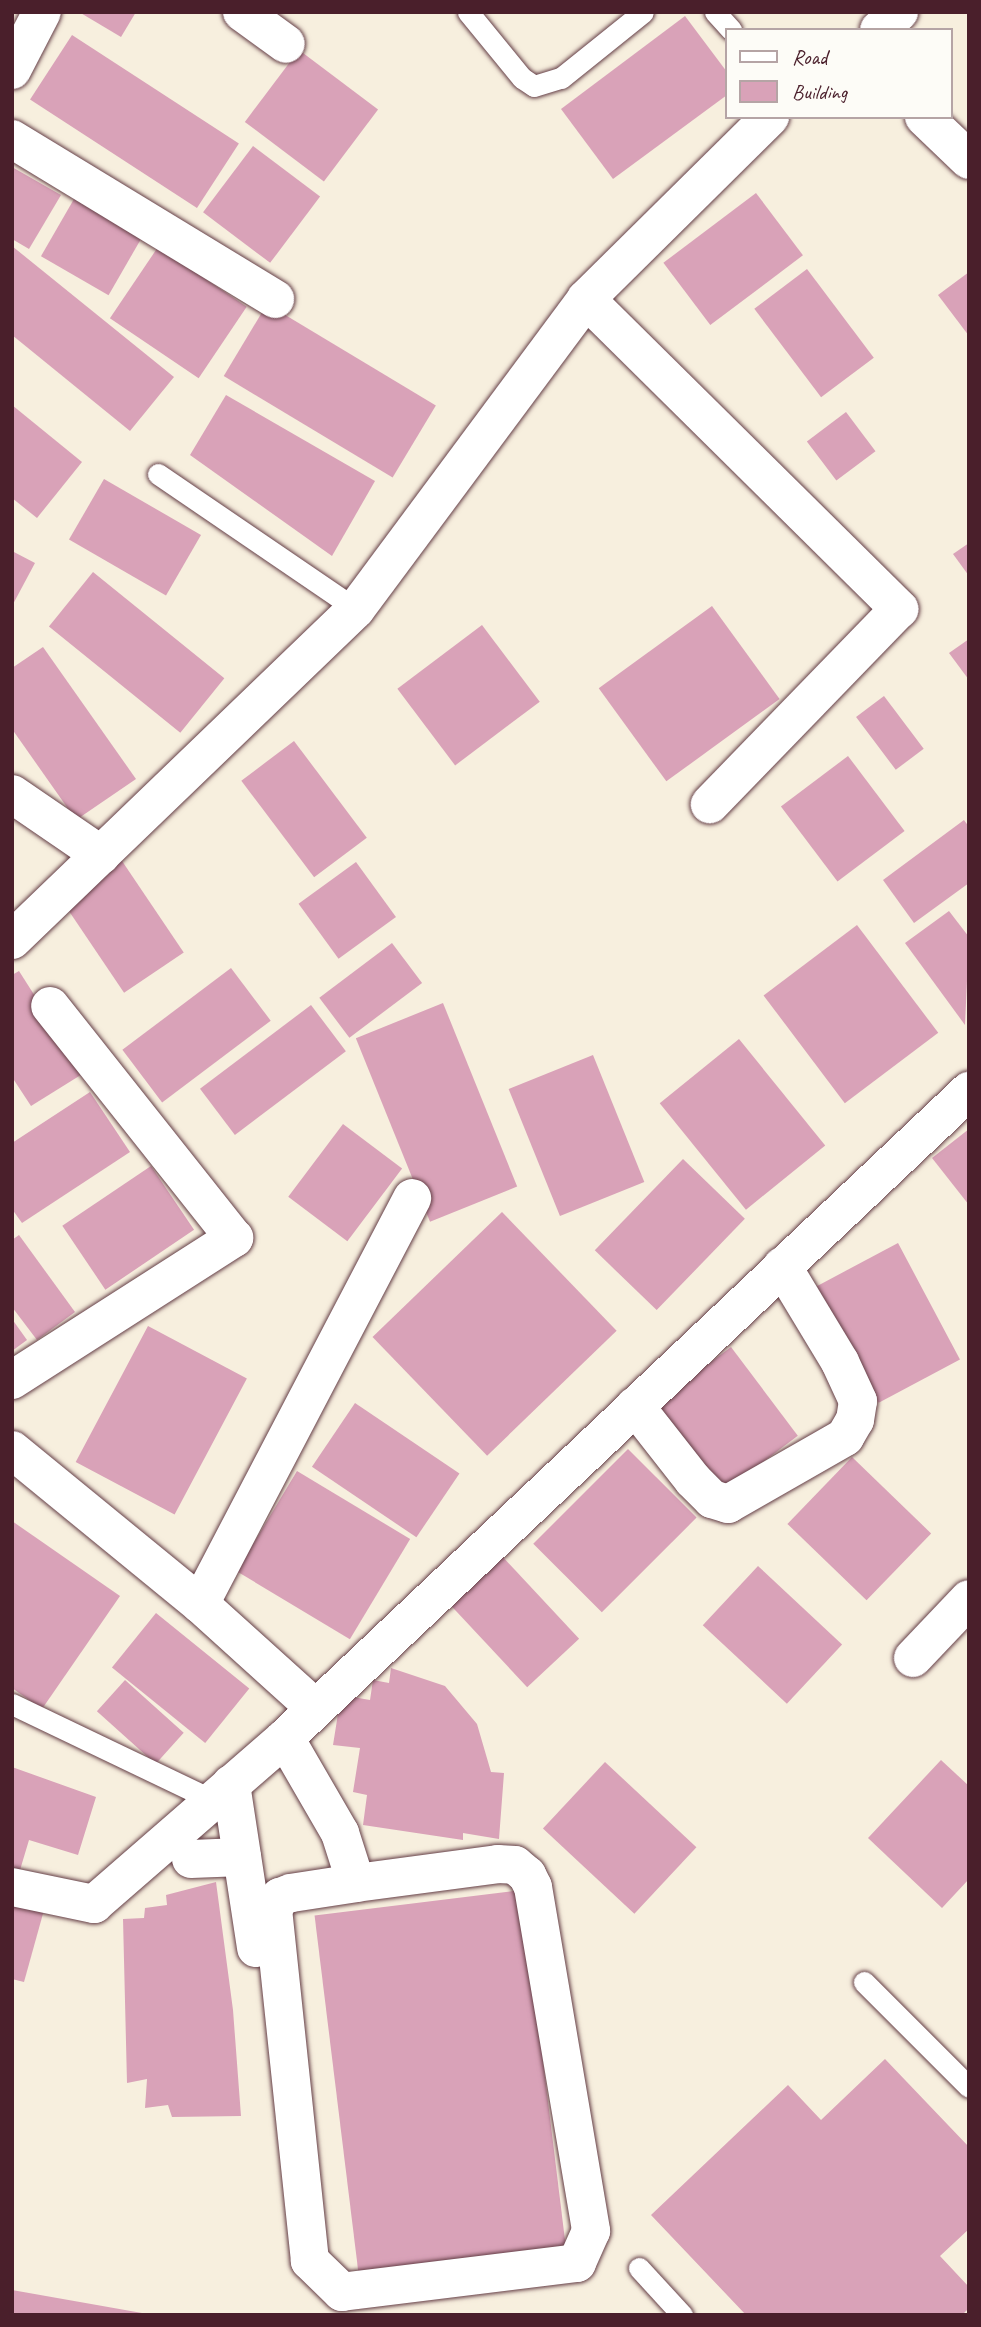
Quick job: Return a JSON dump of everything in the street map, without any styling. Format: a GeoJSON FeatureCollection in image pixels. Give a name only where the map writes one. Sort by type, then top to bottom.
{"type":"FeatureCollection","features":[{"type":"Feature","properties":{"kind":"street"},"geometry":{"type":"LineString","coordinates":[[12,70],[42,12]]}},
{"type":"Feature","properties":{"kind":"street"},"geometry":{"type":"LineString","coordinates":[[242,12],[286,44]]}},
{"type":"Feature","properties":{"kind":"street"},"geometry":{"type":"LineString","coordinates":[[881,28],[899,12]]}},
{"type":"Feature","properties":{"kind":"street"},"geometry":{"type":"LineString","coordinates":[[14,952],[101,855],[356,609],[586,299],[768,119]]}},
{"type":"Feature","properties":{"kind":"street"},"geometry":{"type":"LineString","coordinates":[[926,119],[969,160]]}},
{"type":"Feature","properties":{"kind":"street"},"geometry":{"type":"LineString","coordinates":[[12,139],[275,299]]}},
{"type":"Feature","properties":{"kind":"street"},"geometry":{"type":"LineString","coordinates":[[586,299],[899,609],[710,804]]}},
{"type":"Feature","properties":{"kind":"street"},"geometry":{"type":"LineString","coordinates":[[12,794],[101,855]]}},
{"type":"Feature","properties":{"kind":"street"},"geometry":{"type":"LineString","coordinates":[[12,1380],[234,1238],[50,1006]]}},
{"type":"Feature","properties":{"kind":"street"},"geometry":{"type":"LineString","coordinates":[[12,1887],[94,1903],[285,1738],[969,1091]]}},
{"type":"Feature","properties":{"kind":"street"},"geometry":{"type":"LineString","coordinates":[[200,1604],[412,1198]]}},
{"type":"Feature","properties":{"kind":"street"},"geometry":{"type":"LineString","coordinates":[[635,1406],[712,1499],[728,1504],[845,1437],[855,1420],[858,1401],[840,1362],[782,1266]]}},
{"type":"Feature","properties":{"kind":"street"},"geometry":{"type":"LineString","coordinates":[[12,1450],[200,1604],[315,1708]]}},
{"type":"Feature","properties":{"kind":"street"},"geometry":{"type":"LineString","coordinates":[[913,1658],[969,1599]]}},
{"type":"Feature","properties":{"kind":"street"},"geometry":{"type":"LineString","coordinates":[[285,1738],[340,1833],[356,1882]]}},
{"type":"Feature","properties":{"kind":"street"},"geometry":{"type":"LineString","coordinates":[[222,1792],[242,1857],[278,2095]]}},
{"type":"Feature","properties":{"kind":"street"},"geometry":{"type":"LineString","coordinates":[[191,1859],[242,1857]]}},
{"type":"Feature","properties":{"kind":"street"},"geometry":{"type":"LineString","coordinates":[[498,1864],[515,1865],[527,1875],[533,1887],[591,2231],[577,2263],[342,2292],[310,2261],[273,1910],[280,1897],[291,1893],[356,1882],[498,1864]]}},
{"type":"Feature","properties":{"kind":"lane"},"geometry":{"type":"LineString","coordinates":[[468,12],[522,78],[534,86],[561,78],[643,12]]}},
{"type":"Feature","properties":{"kind":"lane"},"geometry":{"type":"LineString","coordinates":[[716,12],[729,28]]}},
{"type":"Feature","properties":{"kind":"lane"},"geometry":{"type":"LineString","coordinates":[[158,474],[356,609]]}},
{"type":"Feature","properties":{"kind":"lane"},"geometry":{"type":"LineString","coordinates":[[12,1704],[222,1792]]}},
{"type":"Feature","properties":{"kind":"lane"},"geometry":{"type":"LineString","coordinates":[[864,1982],[969,2087]]}},
{"type":"Feature","properties":{"kind":"lane"},"geometry":{"type":"LineString","coordinates":[[639,2268],[682,2315]]}},
{"type":"Feature","properties":{"kind":"building"},"geometry":{"type":"Polygon","coordinates":[[[79,12],[136,12],[121,37],[79,12]]]}},
{"type":"Feature","properties":{"kind":"building"},"geometry":{"type":"Polygon","coordinates":[[[685,16],[726,71],[726,96],[613,179],[561,109],[685,16]]]}},
{"type":"Feature","properties":{"kind":"building"},"geometry":{"type":"Polygon","coordinates":[[[72,35],[239,143],[197,208],[30,100],[72,35]]]}},
{"type":"Feature","properties":{"kind":"building"},"geometry":{"type":"Polygon","coordinates":[[[299,50],[378,110],[324,181],[245,122],[299,50]]]}},
{"type":"Feature","properties":{"kind":"building"},"geometry":{"type":"Polygon","coordinates":[[[253,146],[320,197],[270,263],[203,212],[253,146]]]}},
{"type":"Feature","properties":{"kind":"building"},"geometry":{"type":"Polygon","coordinates":[[[12,167],[61,195],[29,249],[12,239],[12,167]]]}},
{"type":"Feature","properties":{"kind":"building"},"geometry":{"type":"Polygon","coordinates":[[[756,193],[803,255],[710,325],[663,263],[756,193]]]}},
{"type":"Feature","properties":{"kind":"building"},"geometry":{"type":"Polygon","coordinates":[[[74,199],[142,238],[109,295],[41,256],[74,199]]]}},
{"type":"Feature","properties":{"kind":"building"},"geometry":{"type":"Polygon","coordinates":[[[12,246],[174,377],[130,431],[12,335],[12,246]]]}},
{"type":"Feature","properties":{"kind":"building"},"geometry":{"type":"Polygon","coordinates":[[[158,247],[247,307],[199,378],[110,318],[158,247]]]}},
{"type":"Feature","properties":{"kind":"building"},"geometry":{"type":"Polygon","coordinates":[[[807,269],[874,358],[821,397],[754,309],[807,269]]]}},
{"type":"Feature","properties":{"kind":"building"},"geometry":{"type":"Polygon","coordinates":[[[969,272],[969,336],[938,295],[969,272]]]}},
{"type":"Feature","properties":{"kind":"building"},"geometry":{"type":"Polygon","coordinates":[[[267,304],[436,405],[393,477],[224,376],[267,304]]]}},
{"type":"Feature","properties":{"kind":"building"},"geometry":{"type":"Polygon","coordinates":[[[226,395],[375,481],[332,556],[190,455],[226,395]]]}},
{"type":"Feature","properties":{"kind":"building"},"geometry":{"type":"Polygon","coordinates":[[[12,405],[82,462],[37,518],[12,498],[12,405]]]}},
{"type":"Feature","properties":{"kind":"building"},"geometry":{"type":"Polygon","coordinates":[[[846,412],[875,451],[836,481],[807,441],[846,412]]]}},
{"type":"Feature","properties":{"kind":"building"},"geometry":{"type":"Polygon","coordinates":[[[104,479],[201,535],[166,596],[69,540],[104,479]]]}},
{"type":"Feature","properties":{"kind":"building"},"geometry":{"type":"Polygon","coordinates":[[[969,543],[969,576],[953,554],[969,543]]]}},
{"type":"Feature","properties":{"kind":"building"},"geometry":{"type":"Polygon","coordinates":[[[12,551],[35,563],[12,606],[12,551]]]}},
{"type":"Feature","properties":{"kind":"building"},"geometry":{"type":"Polygon","coordinates":[[[93,572],[224,678],[180,733],[49,626],[93,572]]]}},
{"type":"Feature","properties":{"kind":"building"},"geometry":{"type":"Polygon","coordinates":[[[712,606],[780,699],[666,781],[599,688],[712,606]]]}},
{"type":"Feature","properties":{"kind":"building"},"geometry":{"type":"Polygon","coordinates":[[[482,625],[540,702],[455,765],[397,689],[482,625]]]}},
{"type":"Feature","properties":{"kind":"building"},"geometry":{"type":"Polygon","coordinates":[[[969,639],[969,680],[949,653],[969,639]]]}},
{"type":"Feature","properties":{"kind":"building"},"geometry":{"type":"Polygon","coordinates":[[[43,647],[136,779],[76,820],[12,729],[12,668],[43,647]]]}},
{"type":"Feature","properties":{"kind":"building"},"geometry":{"type":"Polygon","coordinates":[[[884,696],[924,749],[896,770],[856,717],[884,696]]]}},
{"type":"Feature","properties":{"kind":"building"},"geometry":{"type":"Polygon","coordinates":[[[294,741],[367,838],[314,877],[241,781],[294,741]]]}},
{"type":"Feature","properties":{"kind":"building"},"geometry":{"type":"Polygon","coordinates":[[[848,756],[905,831],[837,882],[781,807],[848,756]]]}},
{"type":"Feature","properties":{"kind":"building"},"geometry":{"type":"Polygon","coordinates":[[[964,820],[969,827],[969,883],[914,923],[883,880],[964,820]]]}},
{"type":"Feature","properties":{"kind":"building"},"geometry":{"type":"Polygon","coordinates":[[[120,858],[184,953],[124,993],[60,898],[120,858]]]}},
{"type":"Feature","properties":{"kind":"building"},"geometry":{"type":"Polygon","coordinates":[[[356,862],[396,917],[339,959],[299,904],[356,862]]]}},
{"type":"Feature","properties":{"kind":"building"},"geometry":{"type":"Polygon","coordinates":[[[949,911],[969,937],[965,1025],[905,943],[949,911]]]}},
{"type":"Feature","properties":{"kind":"building"},"geometry":{"type":"Polygon","coordinates":[[[857,925],[938,1033],[845,1103],[764,995],[857,925]]]}},
{"type":"Feature","properties":{"kind":"building"},"geometry":{"type":"Polygon","coordinates":[[[392,943],[422,983],[349,1038],[319,998],[392,943]]]}},
{"type":"Feature","properties":{"kind":"building"},"geometry":{"type":"Polygon","coordinates":[[[231,968],[271,1021],[162,1103],[122,1050],[231,968]]]}},
{"type":"Feature","properties":{"kind":"building"},"geometry":{"type":"Polygon","coordinates":[[[19,971],[84,1073],[31,1106],[12,1077],[12,975],[19,971]]]}},
{"type":"Feature","properties":{"kind":"building"},"geometry":{"type":"Polygon","coordinates":[[[443,1003],[517,1187],[430,1222],[356,1038],[443,1003]]]}},
{"type":"Feature","properties":{"kind":"building"},"geometry":{"type":"Polygon","coordinates":[[[311,1005],[346,1051],[235,1135],[200,1089],[311,1005]]]}},
{"type":"Feature","properties":{"kind":"building"},"geometry":{"type":"Polygon","coordinates":[[[739,1039],[825,1145],[746,1210],[660,1103],[739,1039]]]}},
{"type":"Feature","properties":{"kind":"building"},"geometry":{"type":"Polygon","coordinates":[[[593,1055],[644,1182],[560,1216],[509,1089],[593,1055]]]}},
{"type":"Feature","properties":{"kind":"building"},"geometry":{"type":"Polygon","coordinates":[[[90,1092],[130,1152],[22,1223],[12,1209],[12,1143],[90,1092]]]}},
{"type":"Feature","properties":{"kind":"building"},"geometry":{"type":"Polygon","coordinates":[[[343,1124],[402,1169],[347,1241],[288,1197],[343,1124]]]}},
{"type":"Feature","properties":{"kind":"building"},"geometry":{"type":"Polygon","coordinates":[[[969,1129],[969,1205],[932,1158],[969,1129]]]}},
{"type":"Feature","properties":{"kind":"building"},"geometry":{"type":"Polygon","coordinates":[[[683,1159],[745,1219],[657,1310],[595,1250],[683,1159]]]}},
{"type":"Feature","properties":{"kind":"building"},"geometry":{"type":"Polygon","coordinates":[[[151,1166],[194,1230],[105,1290],[62,1226],[151,1166]]]}},
{"type":"Feature","properties":{"kind":"building"},"geometry":{"type":"Polygon","coordinates":[[[502,1212],[617,1331],[487,1456],[373,1337],[502,1212]]]}},
{"type":"Feature","properties":{"kind":"building"},"geometry":{"type":"Polygon","coordinates":[[[19,1235],[75,1312],[37,1340],[12,1307],[12,1240],[19,1235]]]}},
{"type":"Feature","properties":{"kind":"building"},"geometry":{"type":"Polygon","coordinates":[[[898,1243],[960,1360],[879,1403],[817,1286],[898,1243]]]}},
{"type":"Feature","properties":{"kind":"building"},"geometry":{"type":"Polygon","coordinates":[[[12,1319],[27,1340],[12,1351],[12,1319]]]}},
{"type":"Feature","properties":{"kind":"building"},"geometry":{"type":"Polygon","coordinates":[[[148,1326],[247,1379],[175,1515],[76,1462],[148,1326]]]}},
{"type":"Feature","properties":{"kind":"building"},"geometry":{"type":"Polygon","coordinates":[[[731,1347],[798,1436],[722,1493],[655,1404],[731,1347]]]}},
{"type":"Feature","properties":{"kind":"building"},"geometry":{"type":"Polygon","coordinates":[[[355,1403],[459,1473],[416,1537],[312,1467],[355,1403]]]}},
{"type":"Feature","properties":{"kind":"building"},"geometry":{"type":"Polygon","coordinates":[[[628,1449],[697,1518],[602,1612],[533,1544],[628,1449]]]}},
{"type":"Feature","properties":{"kind":"building"},"geometry":{"type":"Polygon","coordinates":[[[852,1457],[931,1533],[867,1600],[787,1524],[852,1457]]]}},
{"type":"Feature","properties":{"kind":"building"},"geometry":{"type":"Polygon","coordinates":[[[297,1471],[410,1539],[350,1639],[237,1571],[297,1471]]]}},
{"type":"Feature","properties":{"kind":"building"},"geometry":{"type":"Polygon","coordinates":[[[12,1521],[120,1596],[42,1709],[12,1688],[12,1521]]]}},
{"type":"Feature","properties":{"kind":"building"},"geometry":{"type":"Polygon","coordinates":[[[500,1554],[579,1639],[527,1687],[448,1602],[500,1554]]]}},
{"type":"Feature","properties":{"kind":"building"},"geometry":{"type":"Polygon","coordinates":[[[758,1566],[842,1644],[787,1704],[703,1625],[758,1566]]]}},
{"type":"Feature","properties":{"kind":"building"},"geometry":{"type":"Polygon","coordinates":[[[156,1613],[249,1689],[205,1743],[112,1667],[156,1613]]]}},
{"type":"Feature","properties":{"kind":"building"},"geometry":{"type":"Polygon","coordinates":[[[391,1668],[445,1686],[477,1724],[491,1772],[504,1773],[499,1839],[463,1833],[463,1840],[363,1825],[367,1795],[353,1792],[360,1748],[333,1745],[341,1695],[370,1700],[373,1680],[389,1683],[391,1668]]]}},
{"type":"Feature","properties":{"kind":"building"},"geometry":{"type":"Polygon","coordinates":[[[125,1680],[184,1733],[156,1764],[97,1711],[125,1680]]]}},
{"type":"Feature","properties":{"kind":"building"},"geometry":{"type":"Polygon","coordinates":[[[941,1760],[969,1786],[969,1879],[942,1908],[868,1838],[941,1760]]]}},
{"type":"Feature","properties":{"kind":"building"},"geometry":{"type":"Polygon","coordinates":[[[605,1762],[696,1847],[634,1914],[543,1829],[605,1762]]]}},
{"type":"Feature","properties":{"kind":"building"},"geometry":{"type":"Polygon","coordinates":[[[12,1767],[96,1797],[78,1855],[29,1840],[17,1880],[12,1879],[12,1767]]]}},
{"type":"Feature","properties":{"kind":"building"},"geometry":{"type":"Polygon","coordinates":[[[216,1882],[233,2010],[241,2116],[172,2117],[168,2105],[145,2108],[147,2079],[127,2083],[123,1919],[144,1918],[145,1908],[167,1905],[166,1895],[216,1882]]]}},
{"type":"Feature","properties":{"kind":"building"},"geometry":{"type":"Polygon","coordinates":[[[522,1890],[566,2251],[359,2277],[315,1915],[522,1890]]]}},
{"type":"Feature","properties":{"kind":"building"},"geometry":{"type":"Polygon","coordinates":[[[12,1901],[44,1910],[24,1982],[12,1979],[12,1901]]]}},
{"type":"Feature","properties":{"kind":"building"},"geometry":{"type":"Polygon","coordinates":[[[885,2059],[969,2147],[969,2229],[940,2256],[969,2287],[969,2308],[962,2315],[746,2315],[651,2215],[788,2085],[821,2120],[885,2059]]]}},
{"type":"Feature","properties":{"kind":"building"},"geometry":{"type":"Polygon","coordinates":[[[12,2290],[142,2313],[142,2315],[12,2315],[12,2290]]]}}]}
